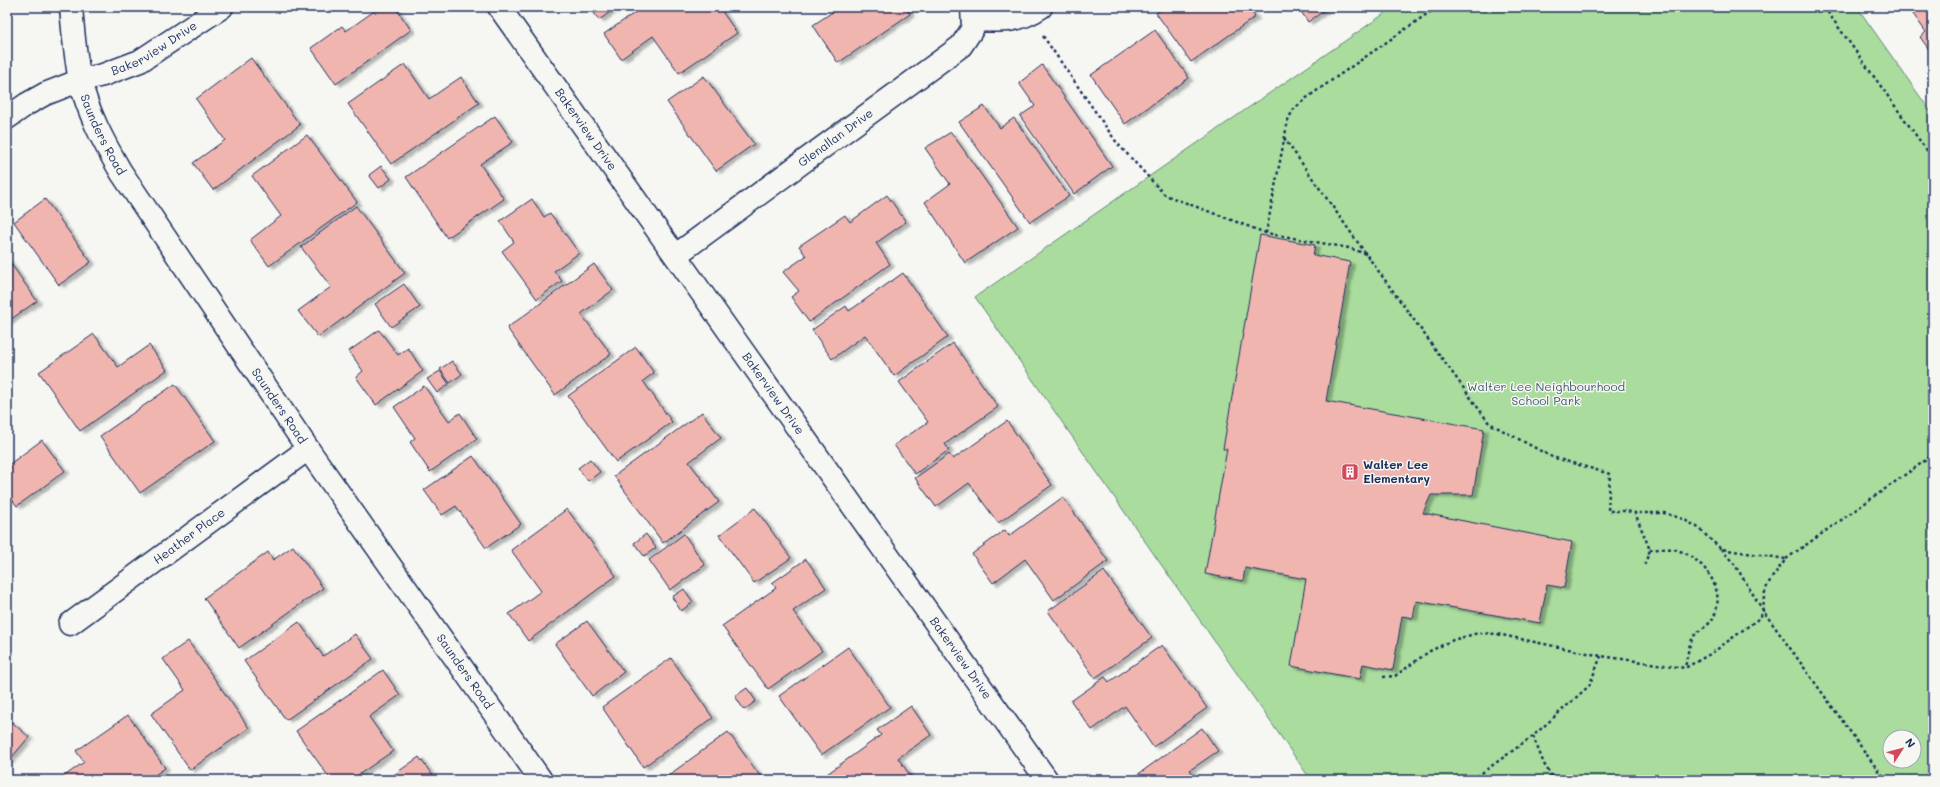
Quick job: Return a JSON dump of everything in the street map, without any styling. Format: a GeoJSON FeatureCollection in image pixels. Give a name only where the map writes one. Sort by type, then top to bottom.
{"type":"FeatureCollection","features":[{"type":"Feature","properties":{"kind":"street","name":"Saunders Road"},"geometry":{"type":"LineString","coordinates":[[71,7],[80,80],[88,108],[103,142],[121,172],[308,449],[541,780]]}},
{"type":"Feature","properties":{"kind":"street","name":"Bakerview Drive"},"geometry":{"type":"LineString","coordinates":[[7,118],[39,97],[80,80],[103,75],[140,61],[222,7]]}},
{"type":"Feature","properties":{"kind":"street","name":"Bakerview Drive"},"geometry":{"type":"LineString","coordinates":[[498,7],[676,255],[1047,780]]}},
{"type":"Feature","properties":{"kind":"street"},"geometry":{"type":"LineString","coordinates":[[973,14],[1008,21],[1035,11]]}},
{"type":"Feature","properties":{"kind":"street","name":"Glenallan Drive"},"geometry":{"type":"LineString","coordinates":[[676,255],[957,49],[967,38],[972,28],[973,14]]}},
{"type":"Feature","properties":{"kind":"street","name":"Heather Place"},"geometry":{"type":"LineString","coordinates":[[70,624],[308,449]]}},
{"type":"Feature","properties":{"kind":"path"},"geometry":{"type":"LineString","coordinates":[[1266,233],[1284,138],[1293,110],[1305,99],[1437,7]]}},
{"type":"Feature","properties":{"kind":"path"},"geometry":{"type":"LineString","coordinates":[[1824,7],[1933,159]]}},
{"type":"Feature","properties":{"kind":"path"},"geometry":{"type":"LineString","coordinates":[[1035,11],[1117,143],[1165,195],[1266,233],[1349,248],[1366,254]]}},
{"type":"Feature","properties":{"kind":"path"},"geometry":{"type":"LineString","coordinates":[[1284,138],[1366,254],[1489,422],[1552,457],[1610,474],[1608,512],[1626,511],[1635,513],[1664,513],[1682,519],[1697,527],[1721,549],[1735,565],[1764,612],[1885,780]]}},
{"type":"Feature","properties":{"kind":"path"},"geometry":{"type":"LineString","coordinates":[[1383,677],[1395,676],[1430,651],[1452,640],[1478,633],[1497,634],[1601,656],[1685,668],[1712,653],[1758,619],[1764,612],[1763,600],[1766,585],[1786,559],[1933,455]]}},
{"type":"Feature","properties":{"kind":"path"},"geometry":{"type":"LineString","coordinates":[[1635,513],[1650,550],[1644,566]]}},
{"type":"Feature","properties":{"kind":"path"},"geometry":{"type":"LineString","coordinates":[[1650,550],[1666,548],[1679,550],[1691,557],[1707,571],[1713,580],[1718,604],[1715,615],[1711,623],[1693,637],[1685,668]]}},
{"type":"Feature","properties":{"kind":"path"},"geometry":{"type":"LineString","coordinates":[[1721,549],[1786,559]]}},
{"type":"Feature","properties":{"kind":"path"},"geometry":{"type":"LineString","coordinates":[[1472,780],[1533,736],[1589,686],[1601,656]]}},
{"type":"Feature","properties":{"kind":"path"},"geometry":{"type":"LineString","coordinates":[[1533,736],[1544,764],[1554,780]]}},
{"type":"Feature","properties":{"kind":"green space","name":"Walter Lee Neighbourhood School Park"},"geometry":{"type":"Polygon","coordinates":[[[1394,7],[1857,7],[1933,115],[1933,780],[1311,780],[975,297],[1394,7]]]}},
{"type":"Feature","properties":{"kind":"building"},"geometry":{"type":"Polygon","coordinates":[[[380,7],[395,7],[411,30],[336,84],[311,48],[342,26],[346,31],[380,7]]]}},
{"type":"Feature","properties":{"kind":"building"},"geometry":{"type":"Polygon","coordinates":[[[590,7],[617,7],[599,20],[590,7]]]}},
{"type":"Feature","properties":{"kind":"building"},"geometry":{"type":"Polygon","coordinates":[[[643,7],[719,7],[737,33],[679,73],[653,36],[621,59],[604,34],[643,7]]]}},
{"type":"Feature","properties":{"kind":"building"},"geometry":{"type":"Polygon","coordinates":[[[840,7],[906,7],[910,14],[838,63],[813,25],[840,7]]]}},
{"type":"Feature","properties":{"kind":"building"},"geometry":{"type":"Polygon","coordinates":[[[1166,7],[1248,7],[1255,17],[1191,62],[1156,13],[1166,7]]]}},
{"type":"Feature","properties":{"kind":"building"},"geometry":{"type":"Polygon","coordinates":[[[1298,7],[1329,7],[1308,22],[1298,7]]]}},
{"type":"Feature","properties":{"kind":"building"},"geometry":{"type":"Polygon","coordinates":[[[1908,7],[1933,7],[1933,55],[1920,37],[1926,32],[1908,7]]]}},
{"type":"Feature","properties":{"kind":"building"},"geometry":{"type":"Polygon","coordinates":[[[1155,30],[1189,78],[1125,124],[1091,75],[1155,30]]]}},
{"type":"Feature","properties":{"kind":"building"},"geometry":{"type":"Polygon","coordinates":[[[251,58],[300,125],[213,190],[193,163],[225,140],[196,99],[251,58]]]}},
{"type":"Feature","properties":{"kind":"building"},"geometry":{"type":"Polygon","coordinates":[[[405,64],[429,99],[461,77],[479,103],[391,164],[348,104],[405,64]]]}},
{"type":"Feature","properties":{"kind":"building"},"geometry":{"type":"Polygon","coordinates":[[[1042,65],[1112,166],[1074,194],[1020,116],[1035,106],[1019,83],[1042,65]]]}},
{"type":"Feature","properties":{"kind":"building"},"geometry":{"type":"Polygon","coordinates":[[[704,76],[754,144],[716,171],[667,102],[704,76]]]}},
{"type":"Feature","properties":{"kind":"building"},"geometry":{"type":"Polygon","coordinates":[[[984,106],[1000,128],[1014,118],[1069,196],[1030,222],[959,122],[984,106]]]}},
{"type":"Feature","properties":{"kind":"building"},"geometry":{"type":"Polygon","coordinates":[[[495,116],[513,142],[480,164],[504,199],[447,238],[406,177],[495,116]]]}},
{"type":"Feature","properties":{"kind":"building"},"geometry":{"type":"Polygon","coordinates":[[[951,132],[1018,227],[965,263],[925,202],[950,184],[925,148],[951,132]]]}},
{"type":"Feature","properties":{"kind":"building"},"geometry":{"type":"Polygon","coordinates":[[[307,135],[357,202],[269,266],[250,240],[281,216],[252,176],[307,135]]]}},
{"type":"Feature","properties":{"kind":"building"},"geometry":{"type":"Polygon","coordinates":[[[381,166],[391,179],[379,188],[369,175],[381,166]]]}},
{"type":"Feature","properties":{"kind":"building"},"geometry":{"type":"Polygon","coordinates":[[[887,195],[906,222],[876,243],[890,264],[809,322],[791,297],[799,291],[783,272],[806,256],[799,246],[845,215],[850,222],[887,195]]]}},
{"type":"Feature","properties":{"kind":"building"},"geometry":{"type":"Polygon","coordinates":[[[45,199],[91,262],[59,285],[14,222],[45,199]]]}},
{"type":"Feature","properties":{"kind":"building"},"geometry":{"type":"Polygon","coordinates":[[[532,199],[544,217],[550,213],[579,253],[554,271],[562,281],[537,299],[502,251],[514,242],[500,221],[532,199]]]}},
{"type":"Feature","properties":{"kind":"building"},"geometry":{"type":"Polygon","coordinates":[[[356,206],[405,273],[318,337],[298,311],[331,287],[301,247],[356,206]]]}},
{"type":"Feature","properties":{"kind":"building","name":"Walter Lee Elementary"},"geometry":{"type":"Polygon","coordinates":[[[1260,235],[1315,245],[1313,255],[1350,262],[1326,401],[1484,429],[1473,495],[1431,495],[1423,513],[1572,542],[1564,588],[1547,585],[1540,623],[1416,601],[1413,618],[1402,616],[1393,670],[1363,664],[1360,679],[1291,666],[1306,579],[1245,568],[1243,581],[1205,574],[1227,449],[1223,449],[1260,235]]]}},
{"type":"Feature","properties":{"kind":"building"},"geometry":{"type":"Polygon","coordinates":[[[7,258],[37,301],[7,322],[7,258]]]}},
{"type":"Feature","properties":{"kind":"building"},"geometry":{"type":"Polygon","coordinates":[[[594,264],[613,290],[581,314],[611,354],[555,395],[507,328],[594,264]]]}},
{"type":"Feature","properties":{"kind":"building"},"geometry":{"type":"Polygon","coordinates":[[[903,273],[948,337],[894,376],[865,335],[832,359],[812,330],[846,306],[849,311],[903,273]]]}},
{"type":"Feature","properties":{"kind":"building"},"geometry":{"type":"Polygon","coordinates":[[[404,284],[420,307],[391,327],[375,304],[404,284]]]}},
{"type":"Feature","properties":{"kind":"building"},"geometry":{"type":"Polygon","coordinates":[[[379,330],[398,355],[408,348],[423,371],[376,405],[356,377],[363,371],[349,351],[379,330]]]}},
{"type":"Feature","properties":{"kind":"building"},"geometry":{"type":"Polygon","coordinates":[[[94,334],[118,367],[149,345],[167,370],[80,431],[39,372],[94,334]]]}},
{"type":"Feature","properties":{"kind":"building"},"geometry":{"type":"Polygon","coordinates":[[[953,343],[998,407],[945,444],[949,450],[915,474],[894,445],[928,422],[899,382],[953,343]]]}},
{"type":"Feature","properties":{"kind":"building"},"geometry":{"type":"Polygon","coordinates":[[[636,347],[654,373],[643,381],[672,422],[616,462],[568,396],[636,347]]]}},
{"type":"Feature","properties":{"kind":"building"},"geometry":{"type":"Polygon","coordinates":[[[452,361],[462,374],[450,383],[440,369],[452,361]]]}},
{"type":"Feature","properties":{"kind":"building"},"geometry":{"type":"Polygon","coordinates":[[[440,371],[449,384],[437,393],[427,379],[440,371]]]}},
{"type":"Feature","properties":{"kind":"building"},"geometry":{"type":"Polygon","coordinates":[[[175,384],[215,441],[140,493],[100,436],[175,384]]]}},
{"type":"Feature","properties":{"kind":"building"},"geometry":{"type":"Polygon","coordinates":[[[424,386],[449,421],[460,413],[477,439],[430,472],[410,442],[415,438],[394,407],[424,386]]]}},
{"type":"Feature","properties":{"kind":"building"},"geometry":{"type":"Polygon","coordinates":[[[702,412],[721,438],[689,462],[719,502],[663,543],[614,476],[702,412]]]}},
{"type":"Feature","properties":{"kind":"building"},"geometry":{"type":"Polygon","coordinates":[[[1007,421],[1052,485],[998,523],[969,483],[936,507],[915,478],[949,454],[953,459],[1007,421]]]}},
{"type":"Feature","properties":{"kind":"building"},"geometry":{"type":"Polygon","coordinates":[[[42,440],[65,471],[17,506],[7,493],[7,466],[42,440]]]}},
{"type":"Feature","properties":{"kind":"building"},"geometry":{"type":"Polygon","coordinates":[[[473,456],[521,524],[486,548],[456,506],[442,515],[424,490],[473,456]]]}},
{"type":"Feature","properties":{"kind":"building"},"geometry":{"type":"Polygon","coordinates":[[[590,459],[600,472],[588,481],[578,468],[590,459]]]}},
{"type":"Feature","properties":{"kind":"building"},"geometry":{"type":"Polygon","coordinates":[[[1063,497],[1108,561],[1054,600],[1025,559],[993,583],[972,554],[1005,530],[1009,536],[1063,497]]]}},
{"type":"Feature","properties":{"kind":"building"},"geometry":{"type":"Polygon","coordinates":[[[755,508],[791,558],[754,583],[719,535],[755,508]]]}},
{"type":"Feature","properties":{"kind":"building"},"geometry":{"type":"Polygon","coordinates":[[[567,509],[616,576],[528,641],[509,614],[541,591],[511,550],[567,509]]]}},
{"type":"Feature","properties":{"kind":"building"},"geometry":{"type":"Polygon","coordinates":[[[646,534],[656,548],[644,556],[634,543],[646,534]]]}},
{"type":"Feature","properties":{"kind":"building"},"geometry":{"type":"Polygon","coordinates":[[[684,534],[705,565],[670,590],[649,560],[684,534]]]}},
{"type":"Feature","properties":{"kind":"building"},"geometry":{"type":"Polygon","coordinates":[[[293,546],[323,588],[239,648],[204,598],[268,552],[273,560],[293,546]]]}},
{"type":"Feature","properties":{"kind":"building"},"geometry":{"type":"Polygon","coordinates":[[[806,559],[826,588],[793,611],[822,651],[768,689],[722,626],[776,588],[772,583],[806,559]]]}},
{"type":"Feature","properties":{"kind":"building"},"geometry":{"type":"Polygon","coordinates":[[[1104,571],[1152,638],[1095,678],[1048,611],[1104,571]]]}},
{"type":"Feature","properties":{"kind":"building"},"geometry":{"type":"Polygon","coordinates":[[[684,589],[693,602],[681,611],[672,597],[684,589]]]}},
{"type":"Feature","properties":{"kind":"building"},"geometry":{"type":"Polygon","coordinates":[[[587,621],[624,672],[592,696],[555,644],[587,621]]]}},
{"type":"Feature","properties":{"kind":"building"},"geometry":{"type":"Polygon","coordinates":[[[299,622],[323,656],[355,634],[373,659],[286,720],[244,661],[299,622]]]}},
{"type":"Feature","properties":{"kind":"building"},"geometry":{"type":"Polygon","coordinates":[[[188,641],[249,728],[190,770],[151,714],[185,690],[163,659],[188,641]]]}},
{"type":"Feature","properties":{"kind":"building"},"geometry":{"type":"Polygon","coordinates":[[[1162,645],[1207,708],[1153,747],[1125,706],[1092,730],[1071,701],[1105,677],[1109,682],[1162,645]]]}},
{"type":"Feature","properties":{"kind":"building"},"geometry":{"type":"Polygon","coordinates":[[[848,647],[890,707],[821,755],[779,696],[848,647]]]}},
{"type":"Feature","properties":{"kind":"building"},"geometry":{"type":"Polygon","coordinates":[[[671,658],[713,718],[643,767],[602,707],[671,658]]]}},
{"type":"Feature","properties":{"kind":"building"},"geometry":{"type":"Polygon","coordinates":[[[383,670],[400,695],[369,717],[393,751],[351,780],[331,780],[296,731],[383,670]]]}},
{"type":"Feature","properties":{"kind":"building"},"geometry":{"type":"Polygon","coordinates":[[[747,688],[756,701],[744,710],[735,696],[747,688]]]}},
{"type":"Feature","properties":{"kind":"building"},"geometry":{"type":"Polygon","coordinates":[[[911,706],[931,735],[898,758],[913,780],[832,780],[827,774],[881,735],[877,730],[911,706]]]}},
{"type":"Feature","properties":{"kind":"building"},"geometry":{"type":"Polygon","coordinates":[[[128,715],[165,768],[148,780],[59,780],[84,762],[76,751],[128,715]]]}},
{"type":"Feature","properties":{"kind":"building"},"geometry":{"type":"Polygon","coordinates":[[[7,718],[29,737],[7,763],[7,718]]]}},
{"type":"Feature","properties":{"kind":"building"},"geometry":{"type":"Polygon","coordinates":[[[1202,728],[1218,751],[1190,770],[1197,780],[1135,780],[1133,778],[1202,728]]]}},
{"type":"Feature","properties":{"kind":"building"},"geometry":{"type":"Polygon","coordinates":[[[728,732],[763,780],[662,780],[728,732]]]}},
{"type":"Feature","properties":{"kind":"building"},"geometry":{"type":"Polygon","coordinates":[[[419,757],[436,780],[388,779],[419,757]]]}},
{"type":"Feature","properties":{"kind":"place","name":"Walter Lee Elementary"},"geometry":{"type":"Point","coordinates":[1350,472]}}]}
